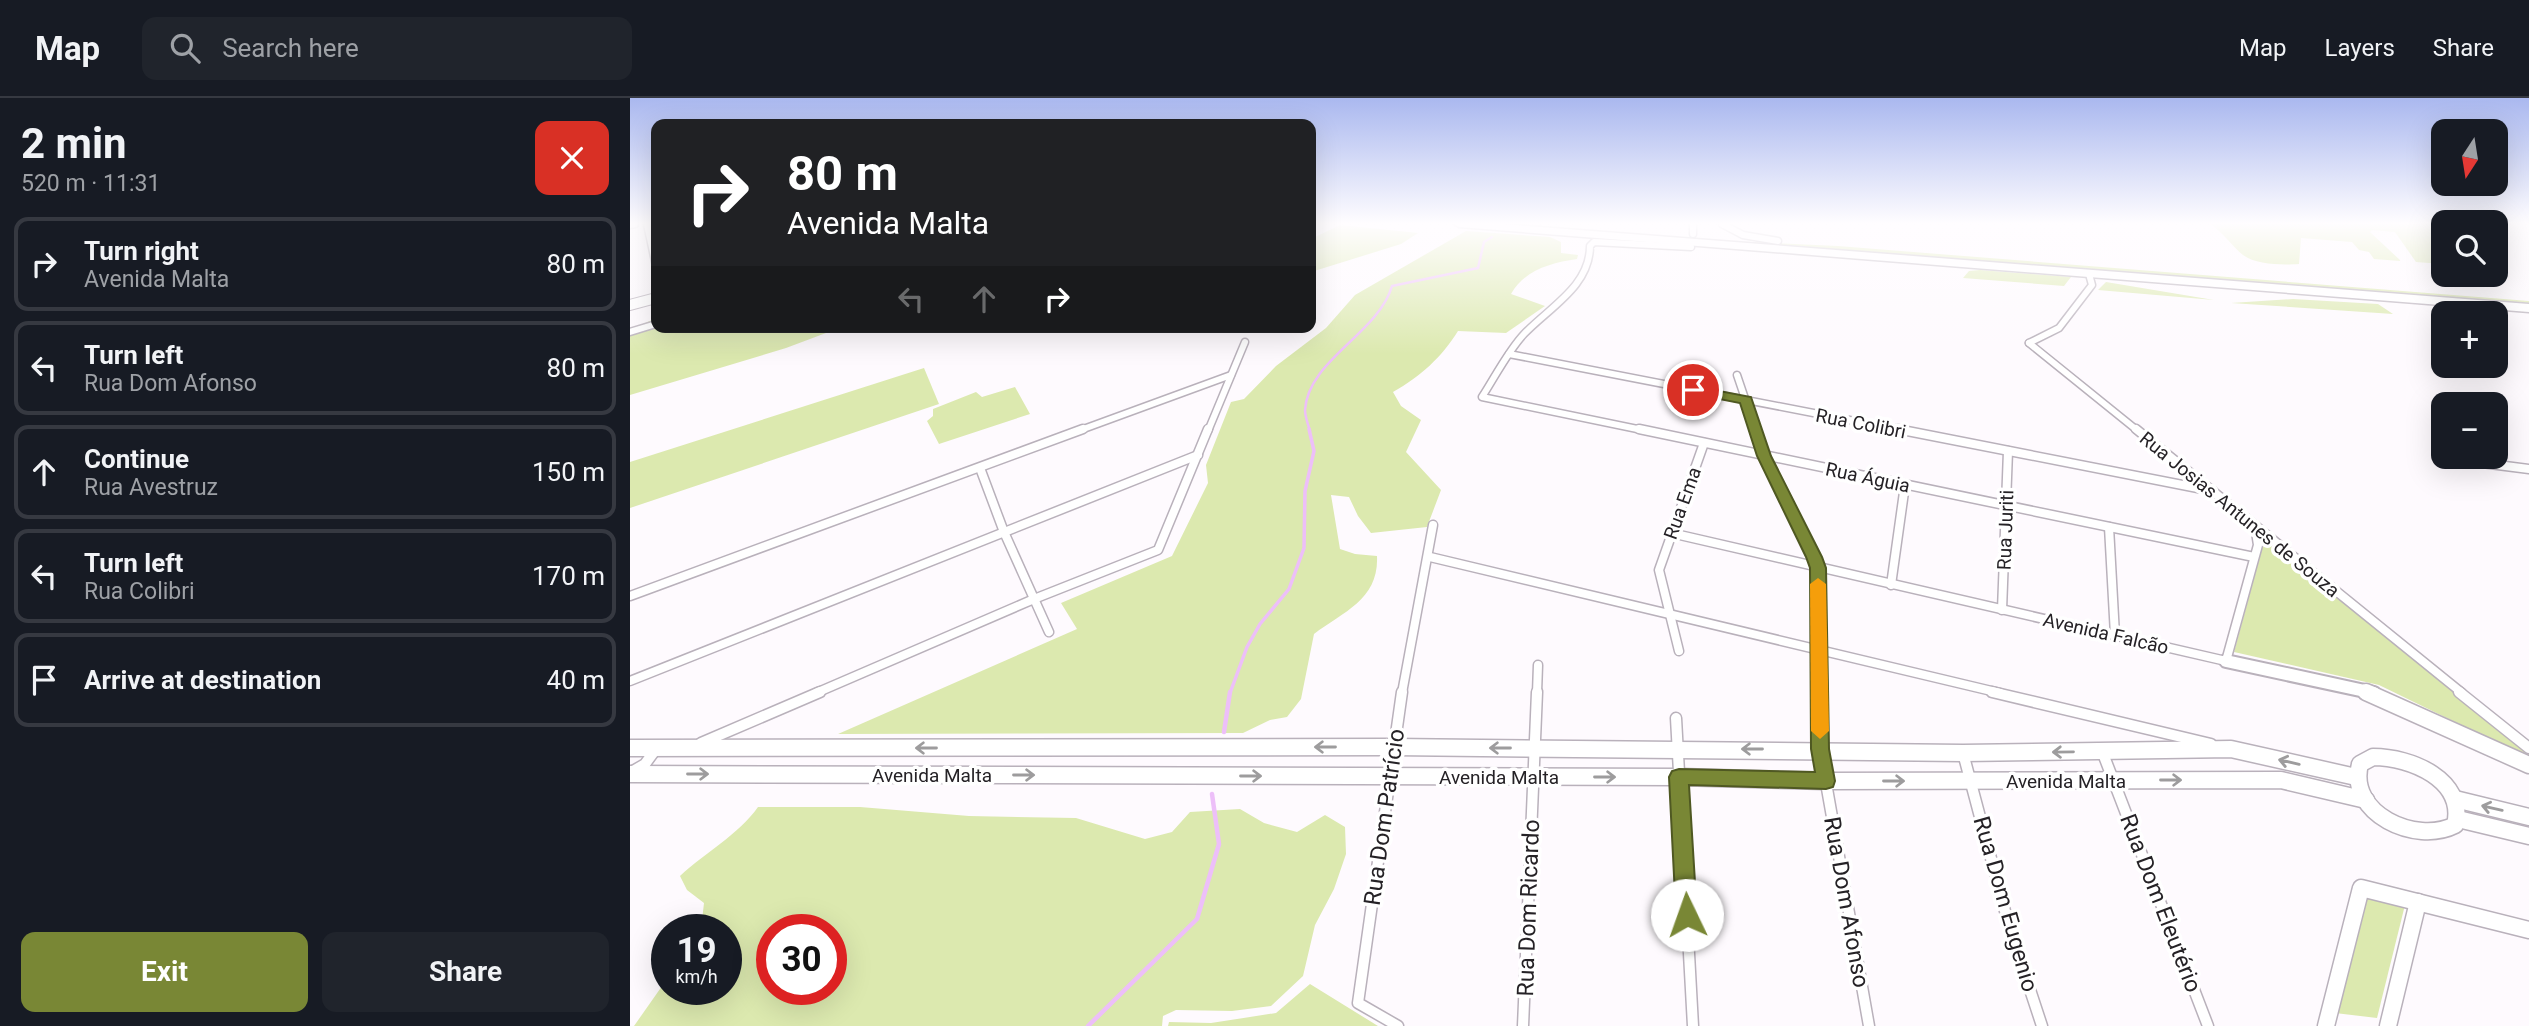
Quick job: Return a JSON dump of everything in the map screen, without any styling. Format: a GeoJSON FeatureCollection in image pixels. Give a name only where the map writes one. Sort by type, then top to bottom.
{"type":"FeatureCollection","features":[{"type":"Feature","properties":{"kind":"highway"},"geometry":{"type":"LineString","coordinates":[[2007,267],[2529,306]]}},
{"type":"Feature","properties":{"kind":"highway"},"geometry":{"type":"LineString","coordinates":[[2082,267],[2529,306]]}},
{"type":"Feature","properties":{"kind":"street"},"geometry":{"type":"LineString","coordinates":[[1509,354],[1523,335],[1555,307],[1588,267]]}},
{"type":"Feature","properties":{"kind":"street","name":"Rua Josias Antunes de Souza"},"geometry":{"type":"LineString","coordinates":[[2090,274],[2092,285],[2059,328],[2029,343],[2529,748]]}},
{"type":"Feature","properties":{"kind":"street"},"geometry":{"type":"LineString","coordinates":[[630,306],[651,300]]}},
{"type":"Feature","properties":{"kind":"street"},"geometry":{"type":"LineString","coordinates":[[630,332],[651,326]]}},
{"type":"Feature","properties":{"kind":"street"},"geometry":{"type":"LineString","coordinates":[[689,748],[1034,599],[1158,550],[1245,342]]}},
{"type":"Feature","properties":{"kind":"street","name":"Rua Águia"},"geometry":{"type":"LineString","coordinates":[[1509,354],[1482,397],[2254,557]]}},
{"type":"Feature","properties":{"kind":"street","name":"Rua Colibri"},"geometry":{"type":"LineString","coordinates":[[1509,354],[2213,491]]}},
{"type":"Feature","properties":{"kind":"street"},"geometry":{"type":"LineString","coordinates":[[1737,375],[1764,456],[1818,568]]}},
{"type":"Feature","properties":{"kind":"street"},"geometry":{"type":"LineString","coordinates":[[630,596],[1231,376]]}},
{"type":"Feature","properties":{"kind":"street","name":"Rua Ema"},"geometry":{"type":"LineString","coordinates":[[1670,615],[1659,570],[1660,562],[1703,443]]}},
{"type":"Feature","properties":{"kind":"street","name":"Rua Juriti"},"geometry":{"type":"LineString","coordinates":[[2002,610],[2008,451]]}},
{"type":"Feature","properties":{"kind":"street"},"geometry":{"type":"LineString","coordinates":[[630,681],[1198,455]]}},
{"type":"Feature","properties":{"kind":"street"},"geometry":{"type":"LineString","coordinates":[[2508,466],[2529,469]]}},
{"type":"Feature","properties":{"kind":"street"},"geometry":{"type":"LineString","coordinates":[[980,468],[1004,532],[1049,632]]}},
{"type":"Feature","properties":{"kind":"street"},"geometry":{"type":"LineString","coordinates":[[1891,585],[1905,485]]}},
{"type":"Feature","properties":{"kind":"street","name":"Rua Dom Patrício"},"geometry":{"type":"LineString","coordinates":[[1398,1026],[1357,1003],[1393,747],[1412,632],[1430,557],[1433,525]]}},
{"type":"Feature","properties":{"kind":"street"},"geometry":{"type":"LineString","coordinates":[[2226,661],[2258,545],[2255,526]]}},
{"type":"Feature","properties":{"kind":"street"},"geometry":{"type":"LineString","coordinates":[[2109,527],[2115,635]]}},
{"type":"Feature","properties":{"kind":"street","name":"Avenida Falcão"},"geometry":{"type":"LineString","coordinates":[[1671,533],[2377,694],[2529,765]]}},
{"type":"Feature","properties":{"kind":"street"},"geometry":{"type":"LineString","coordinates":[[1430,557],[2231,749]]}},
{"type":"Feature","properties":{"kind":"street","name":"Rua Dom Afonso"},"geometry":{"type":"LineString","coordinates":[[1818,568],[1820,749],[1869,1026]]}},
{"type":"Feature","properties":{"kind":"street"},"geometry":{"type":"LineString","coordinates":[[1670,615],[1679,651]]}},
{"type":"Feature","properties":{"kind":"street","name":"Rua Dom Ricardo"},"geometry":{"type":"LineString","coordinates":[[1523,1026],[1538,665]]}},
{"type":"Feature","properties":{"kind":"street"},"geometry":{"type":"LineString","coordinates":[[1675,718],[1693,1026]]}},
{"type":"Feature","properties":{"kind":"street","name":"Avenida Malta"},"geometry":{"type":"LineString","coordinates":[[630,748],[1393,747],[1820,749],[1963,753],[2231,749],[2356,777]]}},
{"type":"Feature","properties":{"kind":"street"},"geometry":{"type":"LineString","coordinates":[[630,773],[645,764],[657,748]]}},
{"type":"Feature","properties":{"kind":"street","name":"Rua Dom Eleutério"},"geometry":{"type":"LineString","coordinates":[[2102,751],[2208,1026]]}},
{"type":"Feature","properties":{"kind":"street","name":"Rua Dom Eugenio"},"geometry":{"type":"LineString","coordinates":[[1963,753],[2009,926],[2042,1026]]}},
{"type":"Feature","properties":{"kind":"street"},"geometry":{"type":"LineString","coordinates":[[2458,819],[2443,833],[2413,832],[2382,816],[2366,800],[2356,777],[2357,770],[2366,760],[2382,756],[2402,759],[2433,775],[2455,799],[2529,817]]}},
{"type":"Feature","properties":{"kind":"street","name":"Avenida Malta"},"geometry":{"type":"LineString","coordinates":[[630,773],[1679,777],[1826,781],[2281,780],[2366,800]]}},
{"type":"Feature","properties":{"kind":"street"},"geometry":{"type":"LineString","coordinates":[[2455,799],[2458,819]]}},
{"type":"Feature","properties":{"kind":"street"},"geometry":{"type":"LineString","coordinates":[[2458,819],[2529,836]]}},
{"type":"Feature","properties":{"kind":"street"},"geometry":{"type":"LineString","coordinates":[[2326,1026],[2361,888],[2529,930]]}},
{"type":"Feature","properties":{"kind":"street"},"geometry":{"type":"LineString","coordinates":[[2388,1026],[2418,902]]}},
{"type":"Feature","properties":{"kind":"green space"},"geometry":{"type":"Polygon","coordinates":[[[1403,267],[1544,267],[1523,279],[1511,294],[1545,306],[1506,333],[1458,331],[1430,366],[1393,392],[1401,406],[1421,420],[1406,452],[1441,490],[1427,527],[1371,533],[1358,516],[1349,497],[1331,495],[1340,549],[1355,554],[1377,556],[1376,571],[1366,594],[1358,603],[1314,634],[1301,699],[1287,717],[1270,720],[1243,733],[838,734],[1077,629],[1061,603],[1172,556],[1208,483],[1206,465],[1231,402],[1244,399],[1276,366],[1326,328],[1355,295],[1403,267]]]}},
{"type":"Feature","properties":{"kind":"green space"},"geometry":{"type":"Polygon","coordinates":[[[2052,267],[2106,267],[2529,301],[2529,305],[2508,303],[2508,301],[2478,301],[2052,267]]]}},
{"type":"Feature","properties":{"kind":"green space"},"geometry":{"type":"Polygon","coordinates":[[[1969,271],[2071,277],[2064,286],[1963,278],[1969,271]]]}},
{"type":"Feature","properties":{"kind":"green space"},"geometry":{"type":"Polygon","coordinates":[[[2106,282],[2214,300],[2098,290],[2106,282]]]}},
{"type":"Feature","properties":{"kind":"green space"},"geometry":{"type":"Polygon","coordinates":[[[2293,299],[2378,304],[2393,314],[2231,303],[2293,299]]]}},
{"type":"Feature","properties":{"kind":"green space"},"geometry":{"type":"Polygon","coordinates":[[[651,320],[651,333],[826,333],[786,348],[630,395],[630,330],[651,320]]]}},
{"type":"Feature","properties":{"kind":"green space"},"geometry":{"type":"Polygon","coordinates":[[[924,368],[939,404],[630,508],[630,462],[924,368]]]}},
{"type":"Feature","properties":{"kind":"green space"},"geometry":{"type":"Polygon","coordinates":[[[1015,387],[1030,414],[939,444],[927,421],[933,416],[933,409],[976,392],[982,397],[1015,387]]]}},
{"type":"Feature","properties":{"kind":"green space"},"geometry":{"type":"Polygon","coordinates":[[[2262,535],[2529,753],[2529,758],[2379,685],[2234,652],[2263,545],[2262,535]]]}},
{"type":"Feature","properties":{"kind":"green space"},"geometry":{"type":"Polygon","coordinates":[[[758,807],[860,807],[969,816],[1076,818],[1145,839],[1172,832],[1190,812],[1240,809],[1264,823],[1297,832],[1325,815],[1345,827],[1346,854],[1334,889],[1315,925],[1303,976],[1271,1006],[1232,1011],[1176,1010],[1163,1016],[1162,1026],[634,1026],[651,1002],[651,1005],[742,1005],[742,914],[703,914],[704,903],[687,890],[680,876],[731,835],[758,807]]]}},
{"type":"Feature","properties":{"kind":"green space"},"geometry":{"type":"Polygon","coordinates":[[[2365,894],[2405,905],[2377,1018],[2335,1013],[2365,894]]]}},
{"type":"Feature","properties":{"kind":"green space"},"geometry":{"type":"Polygon","coordinates":[[[1310,984],[1378,1026],[1168,1026],[1169,1022],[1211,1023],[1276,1013],[1310,984]]]}},
{"type":"Feature","properties":{"kind":"waterway"},"geometry":{"type":"LineString","coordinates":[[1310,431],[1305,410],[1309,392],[1318,376],[1373,319],[1392,286],[1478,267]]}},
{"type":"Feature","properties":{"kind":"waterway"},"geometry":{"type":"LineString","coordinates":[[1230,693],[1247,647],[1260,624],[1289,589],[1304,548],[1305,491],[1314,451],[1309,429]]}},
{"type":"Feature","properties":{"kind":"waterway"},"geometry":{"type":"LineString","coordinates":[[1224,732],[1230,692]]}},
{"type":"Feature","properties":{"kind":"waterway"},"geometry":{"type":"LineString","coordinates":[[1088,1026],[1197,919],[1219,844],[1212,794]]}},
{"type":"Feature","properties":{"kind":"slow traffic"},"geometry":{"type":"LineString","coordinates":[[1818,584],[1820,731]]}},
{"type":"Feature","properties":{"kind":"route"},"geometry":{"type":"LineString","coordinates":[[1687,915],[1679,777],[1826,781],[1820,749],[1818,568],[1764,456],[1746,400],[1693,390]]}}]}
